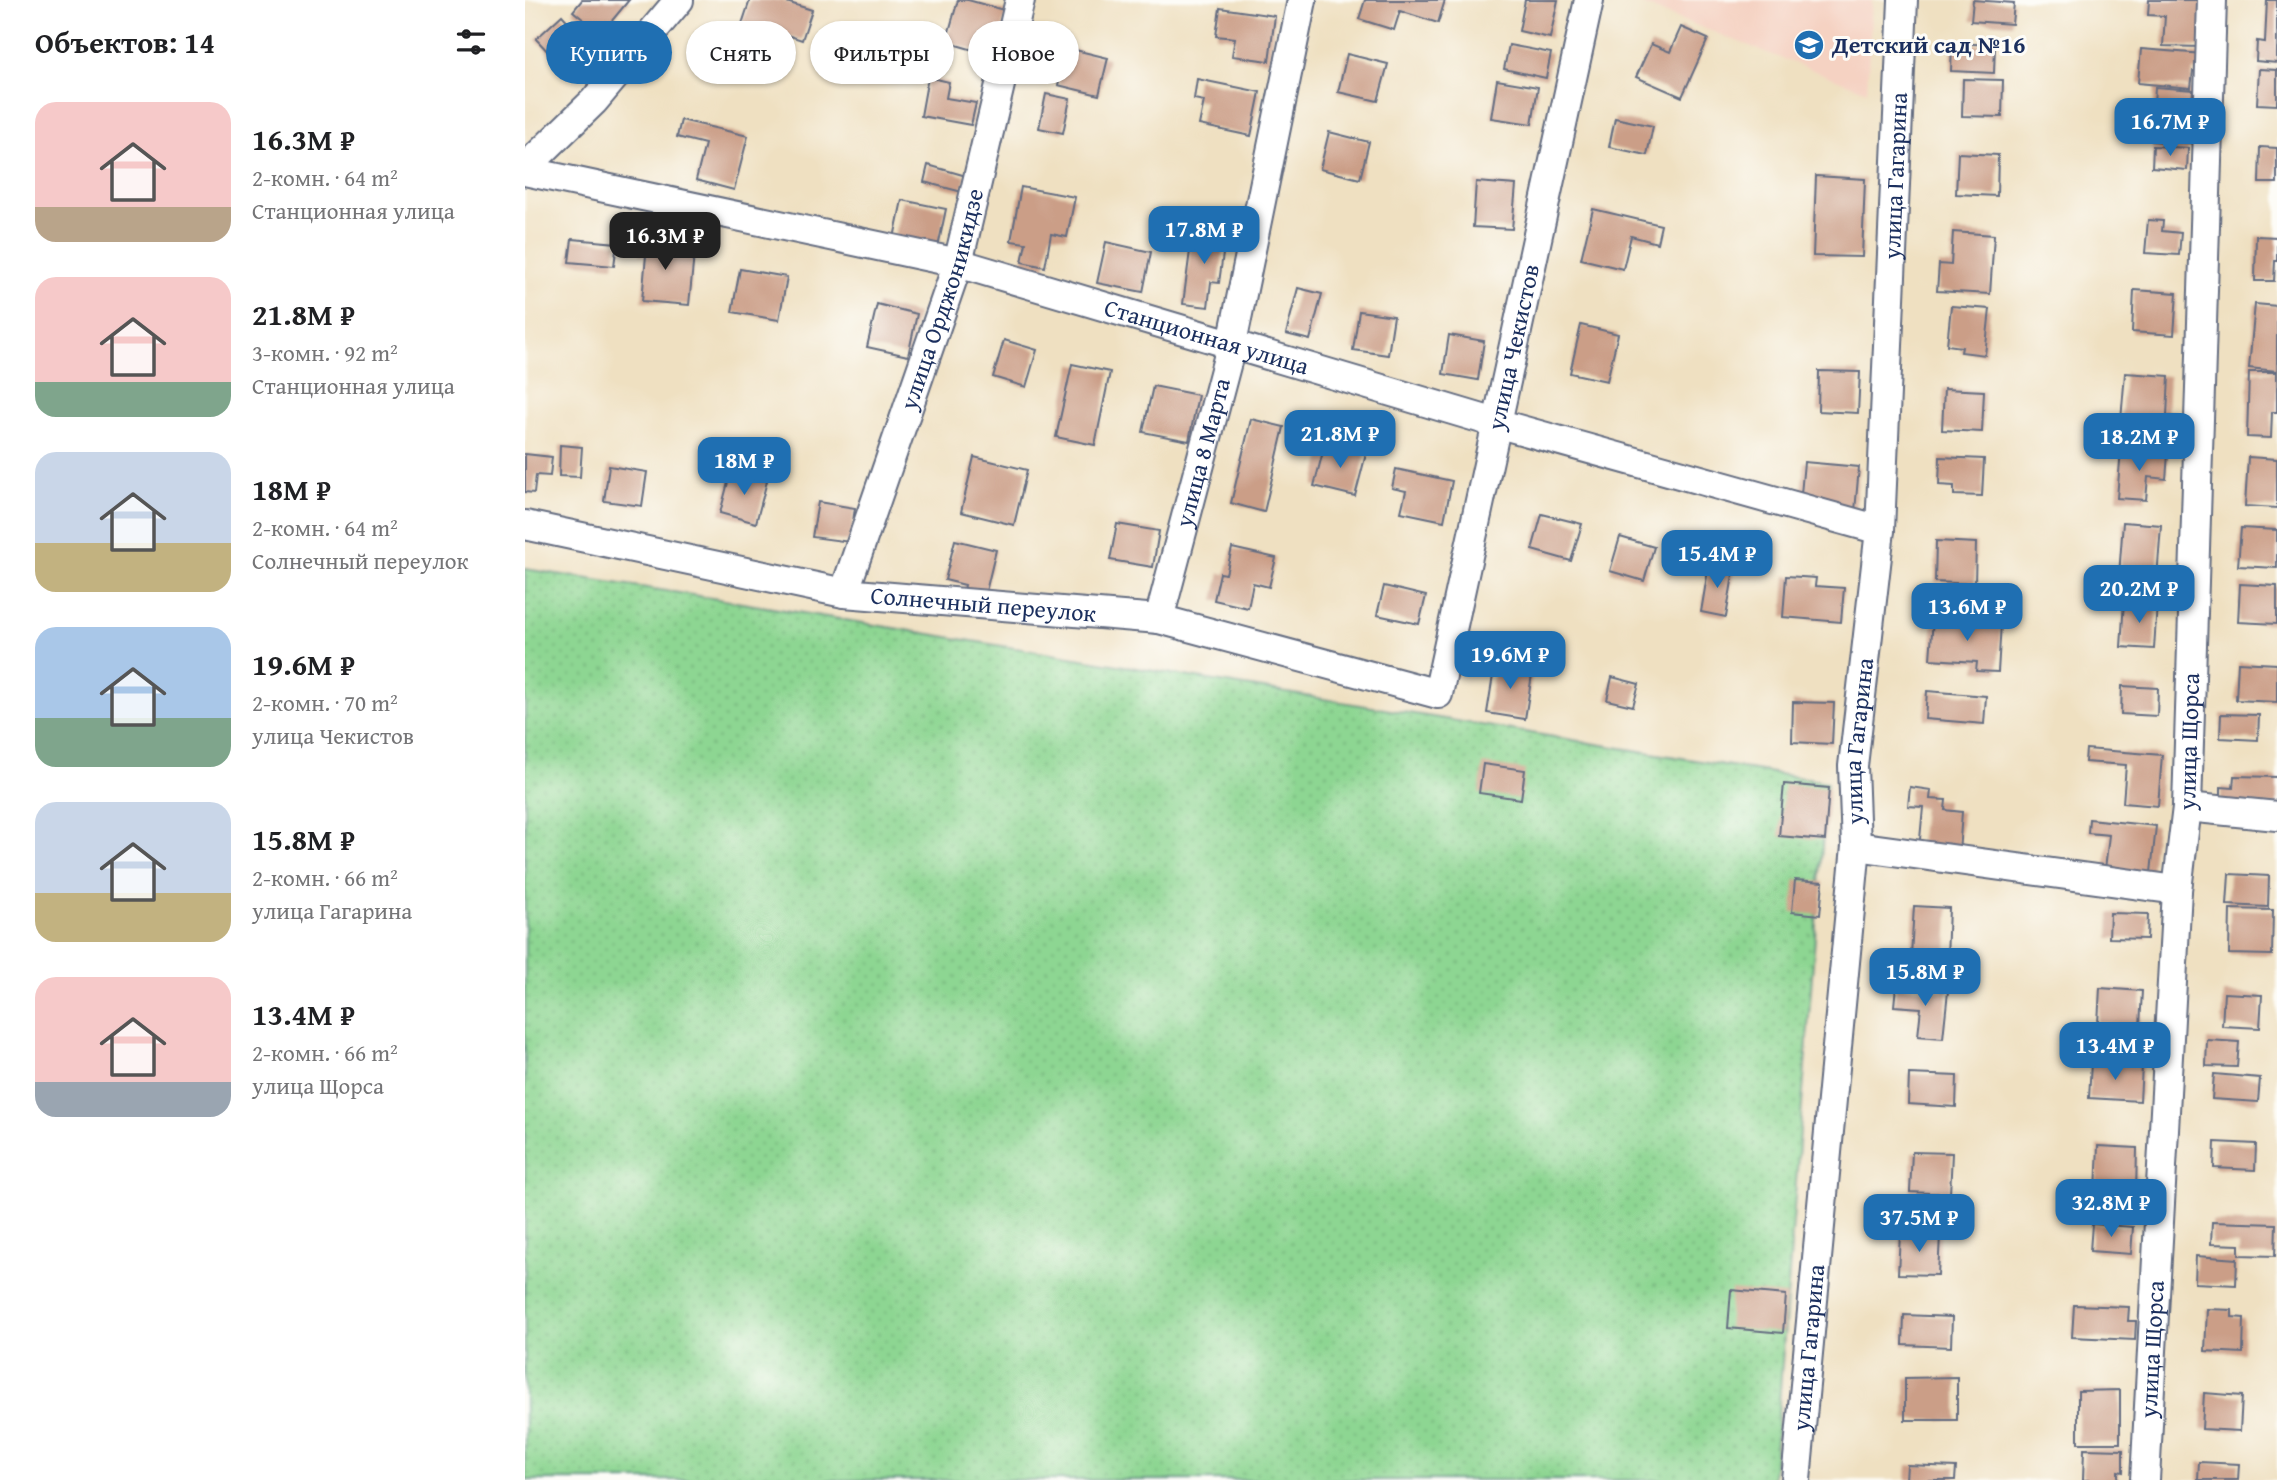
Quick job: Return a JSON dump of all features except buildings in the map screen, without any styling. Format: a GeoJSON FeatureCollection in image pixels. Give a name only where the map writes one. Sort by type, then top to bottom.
{"type":"FeatureCollection","features":[{"type":"Feature","properties":{"kind":"street"},"geometry":{"type":"LineString","coordinates":[[525,169],[594,101],[679,0]]}},
{"type":"Feature","properties":{"kind":"street","name":"улица Орджоникидзе"},"geometry":{"type":"LineString","coordinates":[[843,593],[958,263],[1020,0]]}},
{"type":"Feature","properties":{"kind":"street","name":"улица 8 Марта"},"geometry":{"type":"LineString","coordinates":[[1159,619],[1232,344],[1302,0]]}},
{"type":"Feature","properties":{"kind":"street","name":"улица Чекистов"},"geometry":{"type":"LineString","coordinates":[[1438,694],[1589,0]]}},
{"type":"Feature","properties":{"kind":"street","name":"улица Гагарина"},"geometry":{"type":"LineString","coordinates":[[1796,1480],[1856,846],[1853,766],[1880,530],[1903,0]]}},
{"type":"Feature","properties":{"kind":"street","name":"улица Щорса"},"geometry":{"type":"LineString","coordinates":[[2145,1480],[2177,890],[2187,807],[2212,0]]}},
{"type":"Feature","properties":{"kind":"street","name":"Станционная улица"},"geometry":{"type":"LineString","coordinates":[[525,169],[958,263],[1496,423],[1880,530]]}},
{"type":"Feature","properties":{"kind":"street","name":"Солнечный переулок"},"geometry":{"type":"LineString","coordinates":[[525,525],[843,593],[1159,619],[1438,694]]}},
{"type":"Feature","properties":{"kind":"street"},"geometry":{"type":"LineString","coordinates":[[2187,807],[2277,816]]}},
{"type":"Feature","properties":{"kind":"street"},"geometry":{"type":"LineString","coordinates":[[1856,846],[2177,890]]}},
{"type":"Feature","properties":{"kind":"shaded area","name":"Детский сад №16"},"geometry":{"type":"Polygon","coordinates":[[[1630,0],[1872,0],[1867,91],[1630,0]]]}},
{"type":"Feature","properties":{"kind":"green space"},"geometry":{"type":"Polygon","coordinates":[[[525,569],[1827,782],[1773,1480],[525,1480],[525,569]]]}},
{"type":"Feature","properties":{"kind":"place","name":"Детский сад №16"},"geometry":{"type":"Point","coordinates":[1809,45]}}]}
